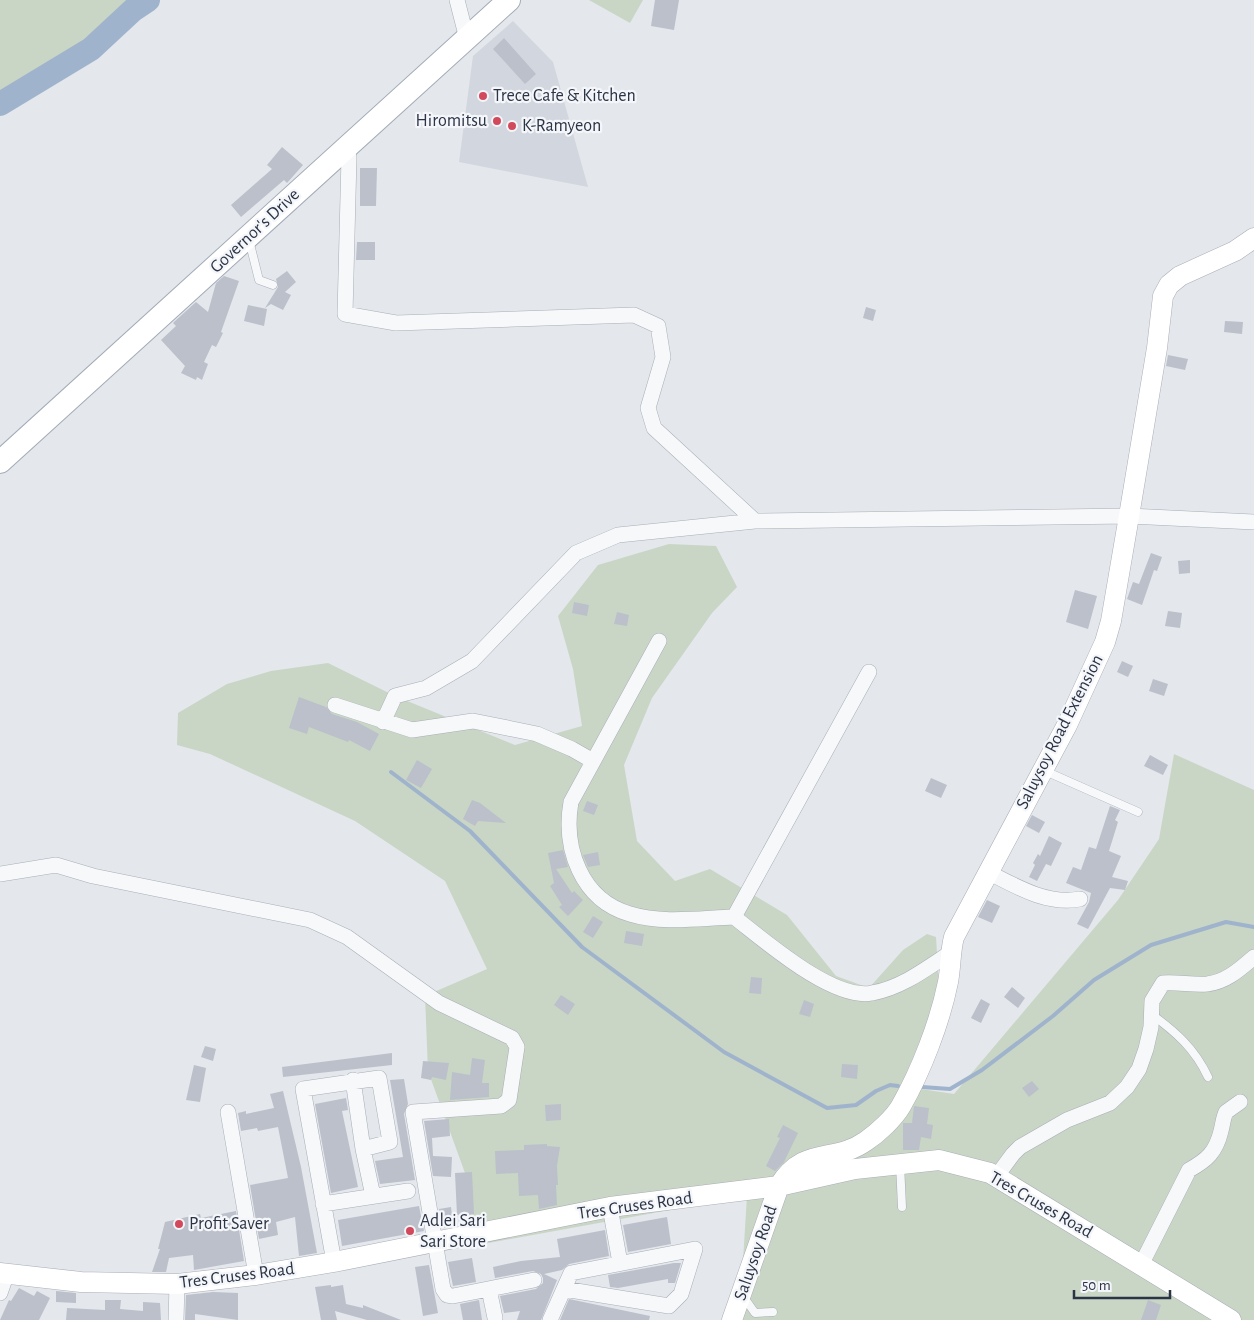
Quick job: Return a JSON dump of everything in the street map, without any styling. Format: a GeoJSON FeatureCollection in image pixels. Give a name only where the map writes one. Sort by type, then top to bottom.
{"type":"FeatureCollection","features":[{"type":"Feature","properties":{"kind":"main road","name":"Governor's Drive"},"geometry":{"type":"LineString","coordinates":[[0,462],[509,0]]}},
{"type":"Feature","properties":{"kind":"main road","name":"Saluysoy Road Extension"},"geometry":{"type":"LineString","coordinates":[[779,1186],[797,1164],[850,1149],[866,1141],[900,1108],[921,1062],[938,1016],[948,982],[950,953],[954,937],[1067,725],[1105,642],[1111,620],[1129,516],[1157,348],[1163,296],[1169,285],[1180,276],[1235,251],[1254,238]]}},
{"type":"Feature","properties":{"kind":"main road","name":"Tres Cruses Road"},"geometry":{"type":"LineString","coordinates":[[4,1273],[81,1282],[177,1284],[334,1262],[610,1207],[779,1186],[855,1170],[939,1160],[990,1173],[1231,1320]]}},
{"type":"Feature","properties":{"kind":"main road","name":"Saluysoy Road"},"geometry":{"type":"LineString","coordinates":[[732,1320],[779,1186]]}},
{"type":"Feature","properties":{"kind":"street"},"geometry":{"type":"LineString","coordinates":[[457,0],[466,39]]}},
{"type":"Feature","properties":{"kind":"street"},"geometry":{"type":"LineString","coordinates":[[343,150],[349,157],[345,314],[396,323],[634,315],[658,326],[663,357],[648,408],[654,428],[755,521]]}},
{"type":"Feature","properties":{"kind":"street"},"geometry":{"type":"LineString","coordinates":[[383,722],[395,696],[426,688],[472,661],[576,553],[618,535],[755,521],[1129,516],[1254,522]]}},
{"type":"Feature","properties":{"kind":"street"},"geometry":{"type":"LineString","coordinates":[[658,641],[571,802],[568,821],[576,866],[587,885],[606,902],[630,914],[667,919],[734,917],[788,959],[829,984],[850,993],[870,994],[895,986],[950,953]]}},
{"type":"Feature","properties":{"kind":"street"},"geometry":{"type":"LineString","coordinates":[[734,917],[869,672]]}},
{"type":"Feature","properties":{"kind":"street"},"geometry":{"type":"LineString","coordinates":[[334,706],[412,730],[473,721],[536,734],[572,749],[594,761]]}},
{"type":"Feature","properties":{"kind":"street"},"geometry":{"type":"LineString","coordinates":[[0,874],[56,865],[93,876],[310,920],[347,937],[439,1003],[512,1038],[517,1047],[509,1100],[500,1106],[412,1112],[433,1242],[443,1289],[447,1295],[453,1296],[534,1280]]}},
{"type":"Feature","properties":{"kind":"street"},"geometry":{"type":"LineString","coordinates":[[988,872],[1022,889],[1044,897],[1058,901],[1080,899]]}},
{"type":"Feature","properties":{"kind":"street"},"geometry":{"type":"LineString","coordinates":[[996,1177],[1013,1154],[1026,1143],[1046,1134],[1067,1120],[1114,1100],[1139,1069],[1146,1049],[1155,993],[1163,983],[1207,984],[1219,981],[1233,975],[1254,957]]}},
{"type":"Feature","properties":{"kind":"street"},"geometry":{"type":"LineString","coordinates":[[334,1262],[303,1089],[353,1080],[379,1078],[390,1142],[363,1149]]}},
{"type":"Feature","properties":{"kind":"street"},"geometry":{"type":"LineString","coordinates":[[353,1080],[372,1196]]}},
{"type":"Feature","properties":{"kind":"street"},"geometry":{"type":"LineString","coordinates":[[1141,1265],[1189,1170],[1202,1164],[1211,1156],[1215,1150],[1226,1112],[1240,1102]]}},
{"type":"Feature","properties":{"kind":"street"},"geometry":{"type":"LineString","coordinates":[[228,1112],[256,1274]]}},
{"type":"Feature","properties":{"kind":"street"},"geometry":{"type":"LineString","coordinates":[[323,1204],[408,1191]]}},
{"type":"Feature","properties":{"kind":"street"},"geometry":{"type":"LineString","coordinates":[[610,1207],[620,1263]]}},
{"type":"Feature","properties":{"kind":"street"},"geometry":{"type":"LineString","coordinates":[[550,1320],[571,1272],[695,1249],[681,1294],[669,1306],[564,1289]]}},
{"type":"Feature","properties":{"kind":"street"},"geometry":{"type":"LineString","coordinates":[[0,1293],[4,1273]]}},
{"type":"Feature","properties":{"kind":"street"},"geometry":{"type":"LineString","coordinates":[[176,1320],[177,1284]]}},
{"type":"Feature","properties":{"kind":"street"},"geometry":{"type":"LineString","coordinates":[[489,1289],[495,1318]]}},
{"type":"Feature","properties":{"kind":"lane"},"geometry":{"type":"LineString","coordinates":[[249,238],[259,280],[273,285]]}},
{"type":"Feature","properties":{"kind":"lane"},"geometry":{"type":"LineString","coordinates":[[1043,770],[1138,812]]}},
{"type":"Feature","properties":{"kind":"lane"},"geometry":{"type":"LineString","coordinates":[[1151,1014],[1178,1033],[1200,1061],[1208,1077]]}},
{"type":"Feature","properties":{"kind":"lane"},"geometry":{"type":"LineString","coordinates":[[900,1164],[902,1208]]}},
{"type":"Feature","properties":{"kind":"lane"},"geometry":{"type":"LineString","coordinates":[[741,1294],[748,1300],[755,1312],[773,1312]]}},
{"type":"Feature","properties":{"kind":"shaded area"},"geometry":{"type":"Polygon","coordinates":[[[513,21],[553,62],[588,187],[459,162],[473,56],[513,21]]]}},
{"type":"Feature","properties":{"kind":"green space"},"geometry":{"type":"Polygon","coordinates":[[[0,0],[148,0],[133,10],[91,49],[0,104],[0,0]]]}},
{"type":"Feature","properties":{"kind":"green space"},"geometry":{"type":"Polygon","coordinates":[[[589,0],[643,0],[630,23],[589,0]]]}},
{"type":"Feature","properties":{"kind":"green space"},"geometry":{"type":"Polygon","coordinates":[[[669,544],[716,546],[737,587],[712,613],[652,698],[624,765],[637,841],[675,881],[710,869],[787,915],[836,976],[869,988],[903,950],[927,934],[936,937],[939,987],[927,1026],[901,1086],[954,1094],[1118,900],[1159,839],[1174,754],[1254,790],[1254,1320],[727,1320],[741,1294],[747,1196],[472,1246],[465,1173],[428,1071],[425,996],[487,969],[445,881],[355,821],[210,754],[177,745],[178,713],[227,684],[271,671],[328,663],[395,696],[515,745],[582,726],[573,669],[558,616],[598,565],[669,544]]]}},
{"type":"Feature","properties":{"kind":"building"},"geometry":{"type":"Polygon","coordinates":[[[655,0],[679,0],[674,30],[651,26],[655,0]]]}},
{"type":"Feature","properties":{"kind":"building"},"geometry":{"type":"Polygon","coordinates":[[[504,38],[536,74],[525,84],[493,49],[504,38]]]}},
{"type":"Feature","properties":{"kind":"building"},"geometry":{"type":"Polygon","coordinates":[[[282,147],[303,165],[287,183],[284,180],[241,217],[231,205],[272,169],[267,165],[282,147]]]}},
{"type":"Feature","properties":{"kind":"building"},"geometry":{"type":"Polygon","coordinates":[[[360,168],[377,168],[376,206],[360,206],[360,168]]]}},
{"type":"Feature","properties":{"kind":"building"},"geometry":{"type":"Polygon","coordinates":[[[357,242],[375,242],[375,260],[356,260],[357,242]]]}},
{"type":"Feature","properties":{"kind":"building"},"geometry":{"type":"Polygon","coordinates":[[[287,271],[296,282],[285,292],[291,295],[283,310],[271,304],[265,308],[278,287],[276,279],[287,271]]]}},
{"type":"Feature","properties":{"kind":"building"},"geometry":{"type":"Polygon","coordinates":[[[224,276],[239,281],[221,332],[223,333],[216,347],[212,345],[204,362],[208,364],[202,380],[197,377],[196,380],[181,373],[185,366],[161,340],[176,326],[173,323],[196,302],[208,312],[216,283],[224,276]]]}},
{"type":"Feature","properties":{"kind":"building"},"geometry":{"type":"Polygon","coordinates":[[[248,305],[267,309],[264,326],[244,321],[248,305]]]}},
{"type":"Feature","properties":{"kind":"building"},"geometry":{"type":"Polygon","coordinates":[[[866,307],[876,310],[873,321],[863,318],[866,307]]]}},
{"type":"Feature","properties":{"kind":"building"},"geometry":{"type":"Polygon","coordinates":[[[1225,321],[1243,322],[1242,334],[1224,332],[1225,321]]]}},
{"type":"Feature","properties":{"kind":"building"},"geometry":{"type":"Polygon","coordinates":[[[1168,355],[1188,359],[1185,370],[1166,366],[1168,355]]]}},
{"type":"Feature","properties":{"kind":"building"},"geometry":{"type":"Polygon","coordinates":[[[1151,553],[1162,557],[1157,571],[1154,570],[1142,605],[1127,599],[1133,582],[1139,584],[1151,553]]]}},
{"type":"Feature","properties":{"kind":"building"},"geometry":{"type":"Polygon","coordinates":[[[1190,560],[1190,573],[1179,574],[1178,561],[1190,560]]]}},
{"type":"Feature","properties":{"kind":"building"},"geometry":{"type":"Polygon","coordinates":[[[1075,590],[1097,596],[1088,629],[1066,622],[1075,590]]]}},
{"type":"Feature","properties":{"kind":"building"},"geometry":{"type":"Polygon","coordinates":[[[574,602],[589,605],[587,616],[572,613],[574,602]]]}},
{"type":"Feature","properties":{"kind":"building"},"geometry":{"type":"Polygon","coordinates":[[[1168,611],[1182,613],[1180,628],[1165,626],[1168,611]]]}},
{"type":"Feature","properties":{"kind":"building"},"geometry":{"type":"Polygon","coordinates":[[[617,612],[629,615],[627,626],[614,624],[617,612]]]}},
{"type":"Feature","properties":{"kind":"building"},"geometry":{"type":"Polygon","coordinates":[[[1122,661],[1133,666],[1128,677],[1117,672],[1122,661]]]}},
{"type":"Feature","properties":{"kind":"building"},"geometry":{"type":"Polygon","coordinates":[[[1153,679],[1168,684],[1164,696],[1149,691],[1153,679]]]}},
{"type":"Feature","properties":{"kind":"building"},"geometry":{"type":"Polygon","coordinates":[[[299,697],[326,707],[332,714],[357,722],[379,734],[370,751],[349,740],[348,742],[309,727],[307,734],[289,728],[299,697]]]}},
{"type":"Feature","properties":{"kind":"building"},"geometry":{"type":"Polygon","coordinates":[[[1150,755],[1168,765],[1163,775],[1144,766],[1150,755]]]}},
{"type":"Feature","properties":{"kind":"building"},"geometry":{"type":"Polygon","coordinates":[[[417,760],[432,769],[421,788],[406,780],[417,760]]]}},
{"type":"Feature","properties":{"kind":"building"},"geometry":{"type":"Polygon","coordinates":[[[931,778],[947,785],[941,798],[925,791],[931,778]]]}},
{"type":"Feature","properties":{"kind":"building"},"geometry":{"type":"Polygon","coordinates":[[[472,800],[480,803],[506,823],[478,821],[475,826],[463,819],[472,800]]]}},
{"type":"Feature","properties":{"kind":"building"},"geometry":{"type":"Polygon","coordinates":[[[587,801],[598,805],[594,815],[583,811],[587,801]]]}},
{"type":"Feature","properties":{"kind":"building"},"geometry":{"type":"Polygon","coordinates":[[[1110,806],[1120,810],[1115,820],[1118,822],[1109,851],[1121,856],[1112,877],[1128,881],[1125,890],[1110,888],[1088,929],[1077,924],[1089,902],[1091,893],[1066,883],[1073,867],[1081,870],[1089,847],[1096,849],[1110,806]]]}},
{"type":"Feature","properties":{"kind":"building"},"geometry":{"type":"Polygon","coordinates":[[[1032,815],[1045,822],[1039,833],[1026,826],[1032,815]]]}},
{"type":"Feature","properties":{"kind":"building"},"geometry":{"type":"Polygon","coordinates":[[[1049,836],[1062,843],[1051,866],[1046,864],[1037,881],[1029,877],[1035,865],[1033,863],[1038,854],[1040,856],[1049,836]]]}},
{"type":"Feature","properties":{"kind":"building"},"geometry":{"type":"Polygon","coordinates":[[[563,850],[568,867],[556,869],[572,893],[574,891],[583,900],[568,916],[559,907],[562,905],[550,886],[554,883],[548,853],[563,850]]]}},
{"type":"Feature","properties":{"kind":"building"},"geometry":{"type":"Polygon","coordinates":[[[598,852],[600,865],[588,867],[583,855],[598,852]]]}},
{"type":"Feature","properties":{"kind":"building"},"geometry":{"type":"Polygon","coordinates":[[[987,900],[1000,906],[992,923],[978,917],[987,900]]]}},
{"type":"Feature","properties":{"kind":"building"},"geometry":{"type":"Polygon","coordinates":[[[593,916],[603,922],[593,938],[583,932],[593,916]]]}},
{"type":"Feature","properties":{"kind":"building"},"geometry":{"type":"Polygon","coordinates":[[[626,931],[644,934],[642,946],[624,943],[626,931]]]}},
{"type":"Feature","properties":{"kind":"building"},"geometry":{"type":"Polygon","coordinates":[[[751,977],[762,978],[761,994],[749,993],[751,977]]]}},
{"type":"Feature","properties":{"kind":"building"},"geometry":{"type":"Polygon","coordinates":[[[1012,987],[1025,998],[1018,1008],[1004,997],[1012,987]]]}},
{"type":"Feature","properties":{"kind":"building"},"geometry":{"type":"Polygon","coordinates":[[[561,995],[575,1004],[568,1015],[554,1005],[561,995]]]}},
{"type":"Feature","properties":{"kind":"building"},"geometry":{"type":"Polygon","coordinates":[[[981,999],[990,1004],[981,1023],[971,1018],[981,999]]]}},
{"type":"Feature","properties":{"kind":"building"},"geometry":{"type":"Polygon","coordinates":[[[804,1000],[814,1004],[810,1017],[799,1014],[804,1000]]]}},
{"type":"Feature","properties":{"kind":"building"},"geometry":{"type":"Polygon","coordinates":[[[205,1046],[216,1049],[213,1061],[201,1057],[205,1046]]]}},
{"type":"Feature","properties":{"kind":"building"},"geometry":{"type":"Polygon","coordinates":[[[392,1053],[392,1065],[283,1077],[282,1067],[392,1053]]]}},
{"type":"Feature","properties":{"kind":"building"},"geometry":{"type":"Polygon","coordinates":[[[472,1058],[485,1060],[482,1083],[489,1083],[489,1097],[450,1100],[452,1072],[470,1075],[472,1058]]]}},
{"type":"Feature","properties":{"kind":"building"},"geometry":{"type":"Polygon","coordinates":[[[423,1061],[449,1063],[446,1080],[432,1077],[431,1080],[421,1078],[423,1061]]]}},
{"type":"Feature","properties":{"kind":"building"},"geometry":{"type":"Polygon","coordinates":[[[842,1064],[858,1065],[857,1079],[841,1077],[842,1064]]]}},
{"type":"Feature","properties":{"kind":"building"},"geometry":{"type":"Polygon","coordinates":[[[194,1065],[206,1068],[200,1102],[186,1100],[194,1065]]]}},
{"type":"Feature","properties":{"kind":"building"},"geometry":{"type":"Polygon","coordinates":[[[404,1079],[408,1104],[404,1114],[415,1180],[380,1184],[375,1161],[403,1157],[390,1080],[404,1079]]]}},
{"type":"Feature","properties":{"kind":"building"},"geometry":{"type":"Polygon","coordinates":[[[1032,1081],[1039,1089],[1029,1097],[1022,1088],[1032,1081]]]}},
{"type":"Feature","properties":{"kind":"building"},"geometry":{"type":"Polygon","coordinates":[[[283,1091],[301,1167],[317,1253],[299,1256],[295,1217],[276,1222],[278,1235],[259,1239],[250,1185],[288,1178],[278,1127],[258,1131],[257,1128],[241,1131],[238,1113],[246,1111],[246,1114],[274,1108],[270,1094],[283,1091]]]}},
{"type":"Feature","properties":{"kind":"building"},"geometry":{"type":"Polygon","coordinates":[[[346,1098],[348,1110],[342,1111],[358,1187],[331,1193],[315,1104],[346,1098]]]}},
{"type":"Feature","properties":{"kind":"building"},"geometry":{"type":"Polygon","coordinates":[[[561,1104],[561,1120],[546,1121],[545,1105],[561,1104]]]}},
{"type":"Feature","properties":{"kind":"building"},"geometry":{"type":"Polygon","coordinates":[[[914,1106],[929,1108],[927,1124],[933,1125],[931,1139],[921,1137],[919,1150],[903,1150],[903,1123],[912,1123],[914,1106]]]}},
{"type":"Feature","properties":{"kind":"building"},"geometry":{"type":"Polygon","coordinates":[[[449,1119],[450,1136],[432,1138],[433,1156],[452,1157],[451,1177],[433,1176],[424,1121],[449,1119]]]}},
{"type":"Feature","properties":{"kind":"building"},"geometry":{"type":"Polygon","coordinates":[[[783,1125],[798,1133],[784,1162],[775,1171],[766,1166],[780,1138],[777,1137],[783,1125]]]}},
{"type":"Feature","properties":{"kind":"building"},"geometry":{"type":"Polygon","coordinates":[[[547,1144],[547,1146],[560,1147],[557,1166],[558,1185],[556,1185],[557,1205],[539,1209],[538,1195],[519,1196],[518,1173],[496,1174],[495,1151],[524,1150],[524,1145],[547,1144]]]}},
{"type":"Feature","properties":{"kind":"building"},"geometry":{"type":"Polygon","coordinates":[[[472,1172],[474,1214],[457,1215],[455,1173],[472,1172]]]}},
{"type":"Feature","properties":{"kind":"building"},"geometry":{"type":"Polygon","coordinates":[[[419,1206],[424,1231],[342,1246],[338,1220],[419,1206]]]}},
{"type":"Feature","properties":{"kind":"building"},"geometry":{"type":"Polygon","coordinates":[[[451,1207],[453,1226],[442,1228],[439,1209],[451,1207]]]}},
{"type":"Feature","properties":{"kind":"building"},"geometry":{"type":"Polygon","coordinates":[[[236,1211],[244,1261],[194,1270],[193,1255],[169,1258],[166,1272],[152,1272],[160,1249],[158,1249],[165,1222],[200,1214],[201,1218],[236,1211]]]}},
{"type":"Feature","properties":{"kind":"building"},"geometry":{"type":"Polygon","coordinates":[[[667,1217],[671,1244],[628,1252],[623,1225],[667,1217]]]}},
{"type":"Feature","properties":{"kind":"building"},"geometry":{"type":"Polygon","coordinates":[[[605,1230],[609,1256],[569,1264],[562,1270],[544,1274],[557,1280],[541,1320],[517,1320],[520,1311],[504,1313],[500,1296],[536,1289],[543,1283],[543,1278],[541,1274],[533,1271],[495,1278],[493,1267],[521,1261],[560,1257],[557,1239],[605,1230]]]}},
{"type":"Feature","properties":{"kind":"building"},"geometry":{"type":"Polygon","coordinates":[[[472,1258],[476,1282],[453,1286],[448,1262],[472,1258]]]}},
{"type":"Feature","properties":{"kind":"building"},"geometry":{"type":"Polygon","coordinates":[[[681,1263],[675,1283],[668,1283],[668,1279],[618,1288],[610,1287],[608,1275],[681,1263]]]}},
{"type":"Feature","properties":{"kind":"building"},"geometry":{"type":"Polygon","coordinates":[[[429,1265],[438,1313],[423,1316],[415,1267],[429,1265]]]}},
{"type":"Feature","properties":{"kind":"building"},"geometry":{"type":"Polygon","coordinates":[[[331,1285],[331,1287],[343,1285],[346,1304],[363,1308],[363,1305],[401,1320],[367,1320],[335,1311],[337,1320],[321,1320],[315,1287],[331,1285]]]}},
{"type":"Feature","properties":{"kind":"building"},"geometry":{"type":"Polygon","coordinates":[[[19,1288],[34,1296],[37,1291],[50,1298],[39,1320],[0,1320],[9,1300],[11,1301],[19,1288]]]}},
{"type":"Feature","properties":{"kind":"building"},"geometry":{"type":"Polygon","coordinates":[[[56,1291],[76,1293],[76,1303],[56,1302],[56,1291]]]}},
{"type":"Feature","properties":{"kind":"building"},"geometry":{"type":"Polygon","coordinates":[[[213,1292],[238,1293],[238,1320],[195,1314],[195,1320],[185,1320],[186,1295],[213,1292]]]}},
{"type":"Feature","properties":{"kind":"building"},"geometry":{"type":"Polygon","coordinates":[[[569,1299],[650,1316],[649,1320],[560,1320],[569,1299]]]}},
{"type":"Feature","properties":{"kind":"building"},"geometry":{"type":"Polygon","coordinates":[[[105,1300],[121,1300],[120,1309],[143,1311],[143,1302],[160,1303],[161,1320],[66,1320],[67,1308],[105,1310],[105,1300]]]}},
{"type":"Feature","properties":{"kind":"building"},"geometry":{"type":"Polygon","coordinates":[[[479,1300],[482,1320],[463,1320],[460,1304],[479,1300]]]}},
{"type":"Feature","properties":{"kind":"building"},"geometry":{"type":"Polygon","coordinates":[[[1148,1300],[1161,1305],[1156,1320],[1141,1320],[1148,1300]]]}},
{"type":"Feature","properties":{"kind":"waterway"},"geometry":{"type":"LineString","coordinates":[[0,104],[91,49],[133,10],[148,0]]}},
{"type":"Feature","properties":{"kind":"waterway"},"geometry":{"type":"LineString","coordinates":[[391,772],[470,831],[582,947],[724,1052],[827,1108],[856,1105],[876,1091],[890,1085],[898,1086]]}},
{"type":"Feature","properties":{"kind":"waterway"},"geometry":{"type":"LineString","coordinates":[[922,1087],[950,1089],[982,1070],[1053,1016],[1094,980],[1151,945],[1226,922],[1254,927]]}},
{"type":"Feature","properties":{"kind":"place","name":"Trece Cafe & Kitchen"},"geometry":{"type":"Point","coordinates":[483,96]}},
{"type":"Feature","properties":{"kind":"place","name":"Hiromitsu"},"geometry":{"type":"Point","coordinates":[497,121]}},
{"type":"Feature","properties":{"kind":"place","name":"K-Ramyeon"},"geometry":{"type":"Point","coordinates":[512,126]}},
{"type":"Feature","properties":{"kind":"place","name":"Profit Saver"},"geometry":{"type":"Point","coordinates":[179,1224]}},
{"type":"Feature","properties":{"kind":"place","name":"Adlei Sari Sari Store"},"geometry":{"type":"Point","coordinates":[410,1231]}}]}
